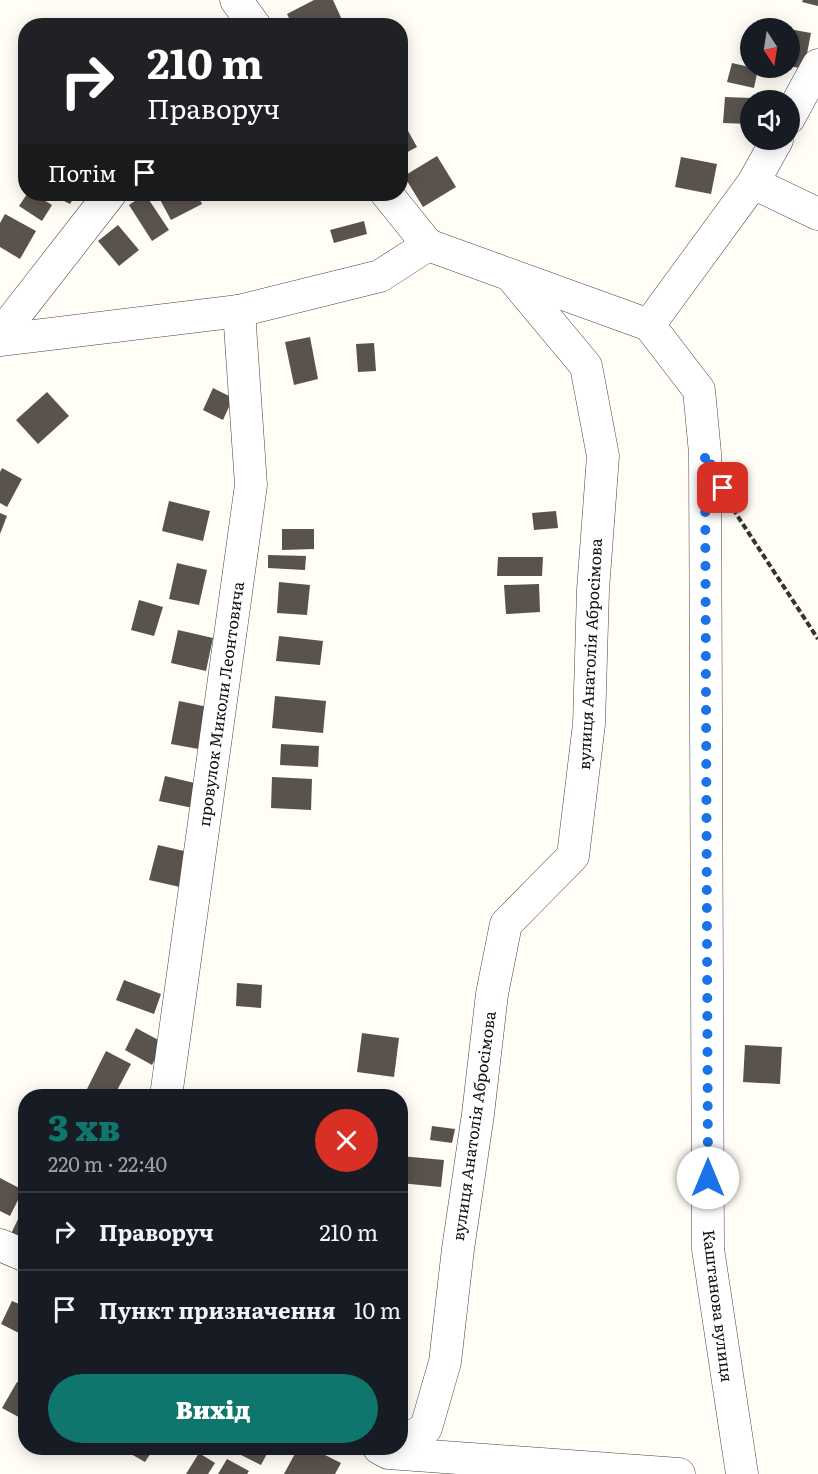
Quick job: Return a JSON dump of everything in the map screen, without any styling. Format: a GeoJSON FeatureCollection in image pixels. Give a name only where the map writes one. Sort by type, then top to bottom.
{"type":"FeatureCollection","features":[{"type":"Feature","properties":{"kind":"street"},"geometry":{"type":"LineString","coordinates":[[800,98],[818,65]]}},
{"type":"Feature","properties":{"kind":"street"},"geometry":{"type":"LineString","coordinates":[[393,201],[428,245],[649,326],[753,183],[771,150]]}},
{"type":"Feature","properties":{"kind":"street"},"geometry":{"type":"LineString","coordinates":[[753,183],[818,214]]}},
{"type":"Feature","properties":{"kind":"street"},"geometry":{"type":"LineString","coordinates":[[0,338],[105,201]]}},
{"type":"Feature","properties":{"kind":"street"},"geometry":{"type":"LineString","coordinates":[[0,338],[239,311],[380,276],[428,245]]}},
{"type":"Feature","properties":{"kind":"street","name":"вулиця Анатолія Абросімова"},"geometry":{"type":"LineString","coordinates":[[408,1438],[426,1428],[445,1362],[492,994],[506,924],[573,856],[589,724],[593,590],[603,456],[586,366],[510,275]]}},
{"type":"Feature","properties":{"kind":"street","name":"провулок Миколи Леонтовича"},"geometry":{"type":"LineString","coordinates":[[167,1089],[251,485],[239,311]]}},
{"type":"Feature","properties":{"kind":"street","name":"Каштанова вулиця"},"geometry":{"type":"LineString","coordinates":[[649,326],[699,390],[705,453],[708,1249],[742,1474]]}},
{"type":"Feature","properties":{"kind":"street"},"geometry":{"type":"LineString","coordinates":[[0,1245],[18,1253]]}},
{"type":"Feature","properties":{"kind":"street"},"geometry":{"type":"LineString","coordinates":[[408,1450],[679,1474]]}},
{"type":"Feature","properties":{"kind":"path"},"geometry":{"type":"LineString","coordinates":[[731,506],[818,639]]}},
{"type":"Feature","properties":{"kind":"building"},"geometry":{"type":"Polygon","coordinates":[[[314,0],[333,0],[341,18],[289,18],[287,14],[314,0]]]}},
{"type":"Feature","properties":{"kind":"building"},"geometry":{"type":"Polygon","coordinates":[[[803,0],[818,0],[818,6],[802,2],[803,0]]]}},
{"type":"Feature","properties":{"kind":"building"},"geometry":{"type":"Polygon","coordinates":[[[800,31],[811,33],[804,69],[800,68],[800,31]]]}},
{"type":"Feature","properties":{"kind":"building"},"geometry":{"type":"Polygon","coordinates":[[[732,63],[740,65],[740,78],[756,78],[754,88],[727,82],[732,63]]]}},
{"type":"Feature","properties":{"kind":"building"},"geometry":{"type":"Polygon","coordinates":[[[725,97],[740,98],[740,124],[723,123],[725,97]]]}},
{"type":"Feature","properties":{"kind":"building"},"geometry":{"type":"Polygon","coordinates":[[[408,131],[417,147],[408,152],[408,131]]]}},
{"type":"Feature","properties":{"kind":"building"},"geometry":{"type":"Polygon","coordinates":[[[437,156],[456,187],[423,207],[408,183],[408,174],[437,156]]]}},
{"type":"Feature","properties":{"kind":"building"},"geometry":{"type":"Polygon","coordinates":[[[681,157],[717,164],[711,194],[675,187],[681,157]]]}},
{"type":"Feature","properties":{"kind":"building"},"geometry":{"type":"Polygon","coordinates":[[[22,201],[45,201],[52,205],[42,221],[19,206],[22,201]]]}},
{"type":"Feature","properties":{"kind":"building"},"geometry":{"type":"Polygon","coordinates":[[[135,201],[150,201],[169,230],[152,241],[129,205],[135,201]]]}},
{"type":"Feature","properties":{"kind":"building"},"geometry":{"type":"Polygon","coordinates":[[[161,201],[200,201],[202,204],[171,220],[161,201]]]}},
{"type":"Feature","properties":{"kind":"building"},"geometry":{"type":"Polygon","coordinates":[[[5,214],[36,231],[20,259],[0,247],[0,223],[5,214]]]}},
{"type":"Feature","properties":{"kind":"building"},"geometry":{"type":"Polygon","coordinates":[[[364,221],[367,234],[334,243],[330,230],[364,221]]]}},
{"type":"Feature","properties":{"kind":"building"},"geometry":{"type":"Polygon","coordinates":[[[118,225],[139,250],[119,266],[98,241],[118,225]]]}},
{"type":"Feature","properties":{"kind":"building"},"geometry":{"type":"Polygon","coordinates":[[[310,337],[318,379],[294,385],[285,342],[310,337]]]}},
{"type":"Feature","properties":{"kind":"building"},"geometry":{"type":"Polygon","coordinates":[[[374,343],[376,371],[358,372],[356,344],[374,343]]]}},
{"type":"Feature","properties":{"kind":"building"},"geometry":{"type":"Polygon","coordinates":[[[213,388],[233,398],[223,420],[203,410],[213,388]]]}},
{"type":"Feature","properties":{"kind":"building"},"geometry":{"type":"Polygon","coordinates":[[[47,392],[69,416],[38,444],[16,420],[47,392]]]}},
{"type":"Feature","properties":{"kind":"building"},"geometry":{"type":"Polygon","coordinates":[[[2,468],[22,479],[7,507],[0,503],[2,468]]]}},
{"type":"Feature","properties":{"kind":"building"},"geometry":{"type":"Polygon","coordinates":[[[169,501],[210,511],[203,541],[162,531],[169,501]]]}},
{"type":"Feature","properties":{"kind":"building"},"geometry":{"type":"Polygon","coordinates":[[[556,511],[558,528],[534,530],[532,513],[556,511]]]}},
{"type":"Feature","properties":{"kind":"building"},"geometry":{"type":"Polygon","coordinates":[[[0,513],[7,516],[0,534],[0,513]]]}},
{"type":"Feature","properties":{"kind":"building"},"geometry":{"type":"Polygon","coordinates":[[[282,529],[314,529],[314,549],[282,550],[282,529]]]}},
{"type":"Feature","properties":{"kind":"building"},"geometry":{"type":"Polygon","coordinates":[[[268,555],[306,556],[305,570],[268,568],[268,555]]]}},
{"type":"Feature","properties":{"kind":"building"},"geometry":{"type":"Polygon","coordinates":[[[498,557],[543,557],[542,576],[497,576],[498,557]]]}},
{"type":"Feature","properties":{"kind":"building"},"geometry":{"type":"Polygon","coordinates":[[[177,563],[207,570],[199,605],[169,599],[177,563]]]}},
{"type":"Feature","properties":{"kind":"building"},"geometry":{"type":"Polygon","coordinates":[[[279,582],[310,585],[307,615],[277,613],[279,582]]]}},
{"type":"Feature","properties":{"kind":"building"},"geometry":{"type":"Polygon","coordinates":[[[539,584],[540,612],[506,614],[504,585],[539,584]]]}},
{"type":"Feature","properties":{"kind":"building"},"geometry":{"type":"Polygon","coordinates":[[[139,600],[163,607],[154,636],[131,630],[139,600]]]}},
{"type":"Feature","properties":{"kind":"building"},"geometry":{"type":"Polygon","coordinates":[[[178,630],[213,638],[206,671],[171,663],[178,630]]]}},
{"type":"Feature","properties":{"kind":"building"},"geometry":{"type":"Polygon","coordinates":[[[279,636],[323,641],[320,665],[276,661],[279,636]]]}},
{"type":"Feature","properties":{"kind":"building"},"geometry":{"type":"Polygon","coordinates":[[[275,696],[326,701],[323,733],[272,728],[275,696]]]}},
{"type":"Feature","properties":{"kind":"building"},"geometry":{"type":"Polygon","coordinates":[[[179,701],[213,708],[204,750],[171,744],[179,701]]]}},
{"type":"Feature","properties":{"kind":"building"},"geometry":{"type":"Polygon","coordinates":[[[281,744],[319,746],[318,767],[280,765],[281,744]]]}},
{"type":"Feature","properties":{"kind":"building"},"geometry":{"type":"Polygon","coordinates":[[[165,776],[203,785],[198,809],[159,801],[165,776]]]}},
{"type":"Feature","properties":{"kind":"building"},"geometry":{"type":"Polygon","coordinates":[[[272,777],[312,779],[311,810],[271,808],[272,777]]]}},
{"type":"Feature","properties":{"kind":"building"},"geometry":{"type":"Polygon","coordinates":[[[158,845],[188,852],[180,887],[149,880],[158,845]]]}},
{"type":"Feature","properties":{"kind":"building"},"geometry":{"type":"Polygon","coordinates":[[[124,980],[161,994],[154,1014],[116,1000],[124,980]]]}},
{"type":"Feature","properties":{"kind":"building"},"geometry":{"type":"Polygon","coordinates":[[[237,983],[262,985],[261,1008],[236,1006],[237,983]]]}},
{"type":"Feature","properties":{"kind":"building"},"geometry":{"type":"Polygon","coordinates":[[[136,1028],[164,1043],[152,1065],[125,1050],[136,1028]]]}},
{"type":"Feature","properties":{"kind":"building"},"geometry":{"type":"Polygon","coordinates":[[[362,1033],[399,1038],[394,1077],[357,1072],[362,1033]]]}},
{"type":"Feature","properties":{"kind":"building"},"geometry":{"type":"Polygon","coordinates":[[[745,1045],[782,1047],[780,1084],[743,1082],[745,1045]]]}},
{"type":"Feature","properties":{"kind":"building"},"geometry":{"type":"Polygon","coordinates":[[[106,1051],[131,1064],[118,1089],[87,1089],[106,1051]]]}},
{"type":"Feature","properties":{"kind":"building"},"geometry":{"type":"Polygon","coordinates":[[[432,1126],[455,1129],[452,1143],[430,1140],[432,1126]]]}},
{"type":"Feature","properties":{"kind":"building"},"geometry":{"type":"Polygon","coordinates":[[[408,1157],[444,1160],[441,1187],[408,1184],[408,1157]]]}},
{"type":"Feature","properties":{"kind":"building"},"geometry":{"type":"Polygon","coordinates":[[[0,1178],[18,1187],[18,1200],[10,1216],[0,1211],[0,1178]]]}},
{"type":"Feature","properties":{"kind":"building"},"geometry":{"type":"Polygon","coordinates":[[[18,1219],[18,1244],[8,1240],[18,1219]]]}},
{"type":"Feature","properties":{"kind":"building"},"geometry":{"type":"Polygon","coordinates":[[[12,1301],[18,1304],[18,1332],[1,1324],[12,1301]]]}},
{"type":"Feature","properties":{"kind":"building"},"geometry":{"type":"Polygon","coordinates":[[[17,1382],[18,1382],[18,1417],[2,1408],[17,1382]]]}},
{"type":"Feature","properties":{"kind":"building"},"geometry":{"type":"Polygon","coordinates":[[[133,1455],[150,1455],[145,1462],[133,1455]]]}},
{"type":"Feature","properties":{"kind":"building"},"geometry":{"type":"Polygon","coordinates":[[[198,1455],[202,1455],[215,1463],[208,1474],[186,1474],[198,1455]]]}},
{"type":"Feature","properties":{"kind":"building"},"geometry":{"type":"Polygon","coordinates":[[[241,1455],[266,1455],[261,1465],[241,1455]]]}},
{"type":"Feature","properties":{"kind":"building"},"geometry":{"type":"Polygon","coordinates":[[[294,1455],[325,1455],[341,1463],[335,1474],[284,1474],[294,1455]]]}},
{"type":"Feature","properties":{"kind":"building"},"geometry":{"type":"Polygon","coordinates":[[[227,1459],[249,1471],[247,1474],[218,1474],[227,1459]]]}},
{"type":"Feature","properties":{"kind":"route"},"geometry":{"type":"LineString","coordinates":[[708,1178],[705,453],[723,488]]}}]}
